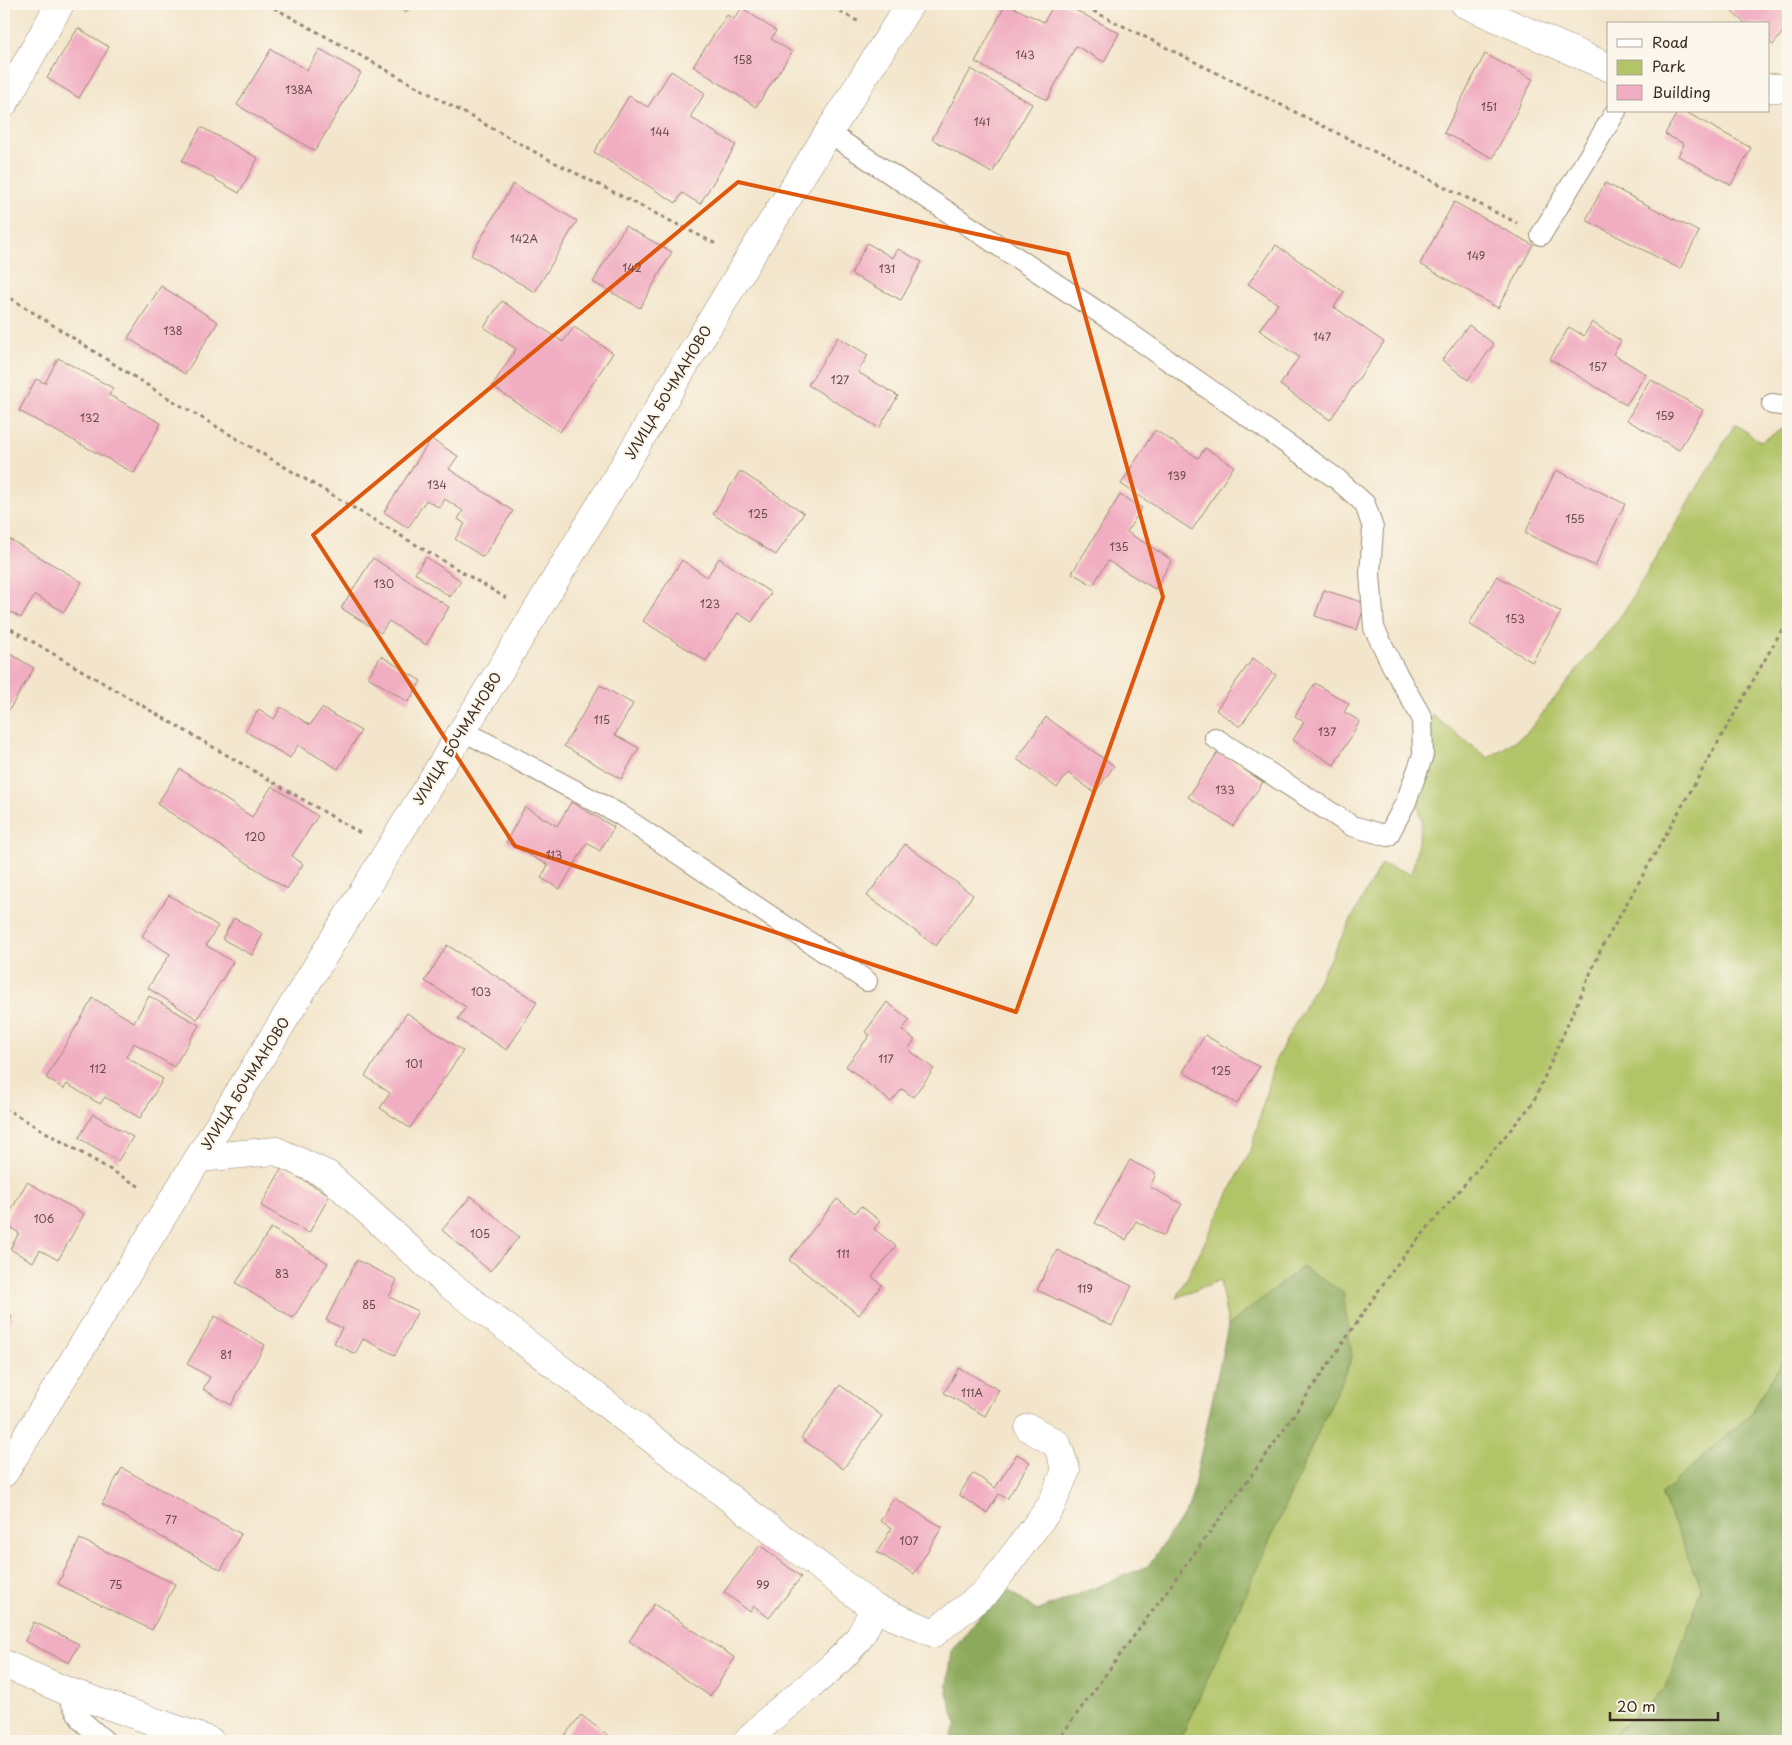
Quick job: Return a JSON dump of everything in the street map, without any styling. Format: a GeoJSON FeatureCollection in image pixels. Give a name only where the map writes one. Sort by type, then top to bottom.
{"type":"FeatureCollection","features":[{"type":"Feature","properties":{"kind":"street"},"geometry":{"type":"LineString","coordinates":[[4,103],[60,4]]}},
{"type":"Feature","properties":{"kind":"street","name":"УЛИЦА БОЧМАНОВО"},"geometry":{"type":"LineString","coordinates":[[4,1473],[534,615],[748,260],[910,4]]}},
{"type":"Feature","properties":{"kind":"street"},"geometry":{"type":"LineString","coordinates":[[1465,4],[1607,67]]}},
{"type":"Feature","properties":{"kind":"street"},"geometry":{"type":"LineString","coordinates":[[1770,88],[1788,88]]}},
{"type":"Feature","properties":{"kind":"street"},"geometry":{"type":"LineString","coordinates":[[200,1158],[276,1151],[328,1175],[446,1282],[874,1608],[934,1633],[987,1591],[1050,1506],[1066,1470],[1057,1444],[1029,1428]]}},
{"type":"Feature","properties":{"kind":"street"},"geometry":{"type":"LineString","coordinates":[[748,1741],[764,1724],[825,1675],[860,1637],[874,1608]]}},
{"type":"Feature","properties":{"kind":"street"},"geometry":{"type":"LineString","coordinates":[[4,1664],[64,1690],[210,1741]]}},
{"type":"Feature","properties":{"kind":"lane"},"geometry":{"type":"LineString","coordinates":[[1541,235],[1615,112]]}},
{"type":"Feature","properties":{"kind":"lane"},"geometry":{"type":"LineString","coordinates":[[829,133],[1112,321],[1315,463],[1365,504],[1373,528],[1370,573],[1374,628],[1422,718],[1423,755],[1406,802],[1388,836],[1352,826],[1215,738]]}},
{"type":"Feature","properties":{"kind":"lane"},"geometry":{"type":"LineString","coordinates":[[462,730],[619,814],[868,982]]}},
{"type":"Feature","properties":{"kind":"lane"},"geometry":{"type":"LineString","coordinates":[[64,1690],[82,1721],[105,1741]]}},
{"type":"Feature","properties":{"kind":"path"},"geometry":{"type":"LineString","coordinates":[[267,4],[544,158],[748,260]]}},
{"type":"Feature","properties":{"kind":"path"},"geometry":{"type":"LineString","coordinates":[[1079,4],[1541,235]]}},
{"type":"Feature","properties":{"kind":"path"},"geometry":{"type":"LineString","coordinates":[[4,294],[158,392],[534,615]]}},
{"type":"Feature","properties":{"kind":"path"},"geometry":{"type":"LineString","coordinates":[[1056,1741],[1267,1454],[1394,1268],[1533,1103],[1601,949],[1788,619]]}},
{"type":"Feature","properties":{"kind":"path"},"geometry":{"type":"LineString","coordinates":[[4,625],[389,850]]}},
{"type":"Feature","properties":{"kind":"path"},"geometry":{"type":"LineString","coordinates":[[4,1108],[170,1205]]}},
{"type":"Feature","properties":{"kind":"highlighted area"},"geometry":{"type":"Polygon","coordinates":[[[738,182],[1068,254],[1163,597],[1016,1012],[515,846],[313,535],[738,182]]]}},
{"type":"Feature","properties":{"kind":"green space"},"geometry":{"type":"Polygon","coordinates":[[[1735,424],[1761,442],[1788,425],[1788,1351],[1751,1414],[1661,1494],[1702,1590],[1666,1688],[1605,1741],[1179,1741],[1352,1357],[1302,1267],[1228,1326],[1220,1280],[1177,1298],[1252,1147],[1274,1063],[1381,864],[1412,874],[1422,821],[1418,805],[1432,715],[1488,758],[1526,734],[1623,613],[1735,424]]]}},
{"type":"Feature","properties":{"kind":"green space"},"geometry":{"type":"Polygon","coordinates":[[[1302,1267],[1343,1292],[1352,1357],[1180,1740],[949,1741],[957,1724],[947,1693],[952,1651],[1003,1586],[1037,1611],[1148,1566],[1190,1505],[1228,1326],[1302,1267]]]}},
{"type":"Feature","properties":{"kind":"green space"},"geometry":{"type":"Polygon","coordinates":[[[1788,1351],[1788,1741],[1605,1741],[1666,1688],[1702,1590],[1661,1494],[1751,1414],[1788,1351]]]}},
{"type":"Feature","properties":{"kind":"building"},"geometry":{"type":"Polygon","coordinates":[[[393,4],[412,4],[406,13],[393,4]]]}},
{"type":"Feature","properties":{"kind":"building"},"geometry":{"type":"Polygon","coordinates":[[[1006,4],[1044,22],[1054,4],[1064,4],[1119,33],[1104,62],[1076,46],[1047,100],[975,62],[1006,4]]]}},
{"type":"Feature","properties":{"kind":"building"},"geometry":{"type":"Polygon","coordinates":[[[1738,4],[1788,4],[1788,25],[1773,45],[1770,43],[1770,22],[1744,22],[1732,12],[1738,4]]]}},
{"type":"Feature","properties":{"kind":"building"},"geometry":{"type":"Polygon","coordinates":[[[742,8],[776,31],[771,39],[792,52],[756,107],[693,66],[727,15],[734,19],[742,8]]]}},
{"type":"Feature","properties":{"kind":"building"},"geometry":{"type":"Polygon","coordinates":[[[4,14],[10,17],[4,29],[4,14]]]}},
{"type":"Feature","properties":{"kind":"building"},"geometry":{"type":"Polygon","coordinates":[[[78,28],[109,47],[79,98],[47,78],[78,28]]]}},
{"type":"Feature","properties":{"kind":"building"},"geometry":{"type":"Polygon","coordinates":[[[271,49],[307,70],[320,49],[361,73],[315,151],[237,105],[271,49]]]}},
{"type":"Feature","properties":{"kind":"building"},"geometry":{"type":"Polygon","coordinates":[[[1485,54],[1533,79],[1493,158],[1444,133],[1485,54]]]}},
{"type":"Feature","properties":{"kind":"building"},"geometry":{"type":"Polygon","coordinates":[[[971,69],[1032,104],[992,173],[932,139],[971,69]]]}},
{"type":"Feature","properties":{"kind":"building"},"geometry":{"type":"Polygon","coordinates":[[[671,71],[705,93],[690,117],[736,145],[700,204],[682,193],[676,203],[594,152],[629,96],[648,107],[671,71]]]}},
{"type":"Feature","properties":{"kind":"building"},"geometry":{"type":"Polygon","coordinates":[[[1677,112],[1686,112],[1751,148],[1731,185],[1678,156],[1684,144],[1665,134],[1677,112]]]}},
{"type":"Feature","properties":{"kind":"building"},"geometry":{"type":"Polygon","coordinates":[[[201,127],[258,158],[239,193],[182,161],[201,127]]]}},
{"type":"Feature","properties":{"kind":"building"},"geometry":{"type":"Polygon","coordinates":[[[1605,183],[1699,232],[1680,269],[1586,220],[1605,183]]]}},
{"type":"Feature","properties":{"kind":"building"},"geometry":{"type":"Polygon","coordinates":[[[513,184],[577,221],[535,292],[471,255],[513,184]]]}},
{"type":"Feature","properties":{"kind":"building"},"geometry":{"type":"Polygon","coordinates":[[[1454,202],[1533,245],[1498,308],[1420,264],[1454,202]]]}},
{"type":"Feature","properties":{"kind":"building"},"geometry":{"type":"Polygon","coordinates":[[[625,226],[672,252],[640,308],[593,282],[625,226]]]}},
{"type":"Feature","properties":{"kind":"building"},"geometry":{"type":"Polygon","coordinates":[[[867,243],[893,258],[898,249],[922,262],[901,300],[851,274],[867,243]]]}},
{"type":"Feature","properties":{"kind":"building"},"geometry":{"type":"Polygon","coordinates":[[[1276,245],[1344,292],[1334,307],[1384,342],[1330,420],[1280,385],[1299,357],[1259,330],[1278,304],[1248,284],[1276,245]]]}},
{"type":"Feature","properties":{"kind":"building"},"geometry":{"type":"Polygon","coordinates":[[[161,286],[218,322],[185,374],[128,338],[161,286]]]}},
{"type":"Feature","properties":{"kind":"building"},"geometry":{"type":"Polygon","coordinates":[[[502,301],[563,342],[574,327],[613,353],[560,432],[492,386],[516,349],[484,327],[502,301]]]}},
{"type":"Feature","properties":{"kind":"building"},"geometry":{"type":"Polygon","coordinates":[[[1592,322],[1621,341],[1613,354],[1646,374],[1626,405],[1550,359],[1569,327],[1584,336],[1592,322]]]}},
{"type":"Feature","properties":{"kind":"building"},"geometry":{"type":"Polygon","coordinates":[[[1469,325],[1494,344],[1468,380],[1442,360],[1469,325]]]}},
{"type":"Feature","properties":{"kind":"building"},"geometry":{"type":"Polygon","coordinates":[[[838,337],[868,355],[858,372],[898,396],[879,428],[808,385],[838,337]]]}},
{"type":"Feature","properties":{"kind":"building"},"geometry":{"type":"Polygon","coordinates":[[[58,358],[113,388],[109,395],[161,423],[134,473],[19,411],[36,379],[45,383],[58,358]]]}},
{"type":"Feature","properties":{"kind":"building"},"geometry":{"type":"Polygon","coordinates":[[[1650,379],[1703,410],[1679,450],[1627,420],[1650,379]]]}},
{"type":"Feature","properties":{"kind":"building"},"geometry":{"type":"Polygon","coordinates":[[[1155,430],[1198,458],[1205,448],[1234,466],[1192,530],[1121,484],[1155,430]]]}},
{"type":"Feature","properties":{"kind":"building"},"geometry":{"type":"Polygon","coordinates":[[[431,439],[458,456],[449,469],[513,511],[483,557],[455,539],[465,524],[458,519],[463,511],[445,499],[440,508],[426,500],[408,528],[384,512],[431,439]]]}},
{"type":"Feature","properties":{"kind":"building"},"geometry":{"type":"Polygon","coordinates":[[[1556,470],[1625,504],[1595,566],[1525,533],[1556,470]]]}},
{"type":"Feature","properties":{"kind":"building"},"geometry":{"type":"Polygon","coordinates":[[[740,471],[804,513],[776,555],[713,514],[740,471]]]}},
{"type":"Feature","properties":{"kind":"building"},"geometry":{"type":"Polygon","coordinates":[[[1120,495],[1142,508],[1127,532],[1172,560],[1155,589],[1108,561],[1093,585],[1072,573],[1120,495]]]}},
{"type":"Feature","properties":{"kind":"building"},"geometry":{"type":"Polygon","coordinates":[[[4,536],[82,582],[64,612],[35,595],[21,618],[4,608],[4,536]]]}},
{"type":"Feature","properties":{"kind":"building"},"geometry":{"type":"Polygon","coordinates":[[[426,557],[461,581],[450,597],[415,573],[426,557]]]}},
{"type":"Feature","properties":{"kind":"building"},"geometry":{"type":"Polygon","coordinates":[[[373,558],[449,607],[426,645],[389,621],[381,633],[341,608],[373,558]]]}},
{"type":"Feature","properties":{"kind":"building"},"geometry":{"type":"Polygon","coordinates":[[[719,558],[771,593],[752,622],[738,613],[706,661],[643,621],[682,560],[707,577],[719,558]]]}},
{"type":"Feature","properties":{"kind":"building"},"geometry":{"type":"Polygon","coordinates":[[[1497,576],[1561,612],[1532,662],[1469,624],[1497,576]]]}},
{"type":"Feature","properties":{"kind":"building"},"geometry":{"type":"Polygon","coordinates":[[[1324,590],[1365,603],[1357,630],[1315,616],[1324,590]]]}},
{"type":"Feature","properties":{"kind":"building"},"geometry":{"type":"Polygon","coordinates":[[[4,650],[34,668],[9,710],[4,707],[4,650]]]}},
{"type":"Feature","properties":{"kind":"building"},"geometry":{"type":"Polygon","coordinates":[[[381,656],[421,681],[408,702],[368,677],[381,656]]]}},
{"type":"Feature","properties":{"kind":"building"},"geometry":{"type":"Polygon","coordinates":[[[1253,658],[1276,675],[1240,727],[1216,710],[1253,658]]]}},
{"type":"Feature","properties":{"kind":"building"},"geometry":{"type":"Polygon","coordinates":[[[1315,683],[1349,704],[1344,712],[1360,721],[1334,765],[1293,740],[1304,722],[1295,716],[1315,683]]]}},
{"type":"Feature","properties":{"kind":"building"},"geometry":{"type":"Polygon","coordinates":[[[600,685],[633,704],[615,735],[639,748],[621,779],[564,746],[600,685]]]}},
{"type":"Feature","properties":{"kind":"building"},"geometry":{"type":"Polygon","coordinates":[[[281,707],[310,725],[322,708],[361,731],[338,769],[298,745],[290,758],[245,731],[259,709],[274,719],[281,707]]]}},
{"type":"Feature","properties":{"kind":"building"},"geometry":{"type":"Polygon","coordinates":[[[1046,717],[1114,766],[1095,793],[1068,773],[1057,788],[1017,759],[1046,717]]]}},
{"type":"Feature","properties":{"kind":"building"},"geometry":{"type":"Polygon","coordinates":[[[1218,752],[1263,782],[1233,826],[1188,797],[1218,752]]]}},
{"type":"Feature","properties":{"kind":"building"},"geometry":{"type":"Polygon","coordinates":[[[180,769],[252,817],[272,786],[318,816],[292,856],[303,864],[287,889],[157,804],[180,769]]]}},
{"type":"Feature","properties":{"kind":"building"},"geometry":{"type":"Polygon","coordinates":[[[571,802],[614,827],[600,851],[587,843],[560,889],[541,878],[548,865],[506,842],[525,807],[557,826],[571,802]]]}},
{"type":"Feature","properties":{"kind":"building"},"geometry":{"type":"Polygon","coordinates":[[[905,844],[973,895],[936,946],[867,896],[905,844]]]}},
{"type":"Feature","properties":{"kind":"building"},"geometry":{"type":"Polygon","coordinates":[[[169,895],[218,926],[206,945],[233,962],[197,1019],[148,988],[170,954],[142,936],[169,895]]]}},
{"type":"Feature","properties":{"kind":"building"},"geometry":{"type":"Polygon","coordinates":[[[234,918],[263,934],[252,955],[222,939],[234,918]]]}},
{"type":"Feature","properties":{"kind":"building"},"geometry":{"type":"Polygon","coordinates":[[[447,945],[537,1002],[507,1050],[458,1019],[466,1007],[425,981],[447,945]]]}},
{"type":"Feature","properties":{"kind":"building"},"geometry":{"type":"Polygon","coordinates":[[[149,996],[199,1025],[174,1067],[134,1043],[126,1057],[163,1079],[140,1118],[105,1097],[100,1104],[67,1084],[64,1089],[46,1078],[93,998],[134,1022],[149,996]]]}},
{"type":"Feature","properties":{"kind":"building"},"geometry":{"type":"Polygon","coordinates":[[[887,1002],[910,1020],[902,1030],[915,1040],[908,1049],[934,1069],[913,1097],[902,1089],[891,1102],[846,1066],[870,1035],[865,1032],[887,1002]]]}},
{"type":"Feature","properties":{"kind":"building"},"geometry":{"type":"Polygon","coordinates":[[[407,1013],[463,1051],[410,1128],[380,1108],[390,1093],[365,1076],[407,1013]]]}},
{"type":"Feature","properties":{"kind":"building"},"geometry":{"type":"Polygon","coordinates":[[[1205,1035],[1259,1067],[1237,1104],[1183,1072],[1205,1035]]]}},
{"type":"Feature","properties":{"kind":"building"},"geometry":{"type":"Polygon","coordinates":[[[93,1114],[133,1137],[118,1161],[79,1138],[93,1114]]]}},
{"type":"Feature","properties":{"kind":"building"},"geometry":{"type":"Polygon","coordinates":[[[1130,1160],[1156,1174],[1150,1187],[1182,1204],[1164,1236],[1136,1221],[1126,1240],[1095,1223],[1130,1160]]]}},
{"type":"Feature","properties":{"kind":"building"},"geometry":{"type":"Polygon","coordinates":[[[282,1168],[330,1195],[309,1233],[261,1206],[282,1168]]]}},
{"type":"Feature","properties":{"kind":"building"},"geometry":{"type":"Polygon","coordinates":[[[27,1182],[84,1214],[58,1260],[40,1250],[33,1262],[10,1249],[19,1233],[4,1223],[27,1182]]]}},
{"type":"Feature","properties":{"kind":"building"},"geometry":{"type":"Polygon","coordinates":[[[471,1196],[519,1237],[490,1271],[442,1230],[471,1196]]]}},
{"type":"Feature","properties":{"kind":"building"},"geometry":{"type":"Polygon","coordinates":[[[837,1199],[855,1213],[861,1206],[880,1221],[874,1229],[896,1246],[872,1277],[882,1285],[859,1315],[789,1260],[837,1199]]]}},
{"type":"Feature","properties":{"kind":"building"},"geometry":{"type":"Polygon","coordinates":[[[271,1228],[328,1263],[293,1318],[236,1283],[271,1228]]]}},
{"type":"Feature","properties":{"kind":"building"},"geometry":{"type":"Polygon","coordinates":[[[1057,1250],[1132,1286],[1112,1326],[1037,1290],[1057,1250]]]}},
{"type":"Feature","properties":{"kind":"building"},"geometry":{"type":"Polygon","coordinates":[[[357,1260],[397,1280],[389,1297],[418,1311],[395,1355],[363,1339],[355,1354],[334,1343],[342,1328],[326,1320],[357,1260]]]}},
{"type":"Feature","properties":{"kind":"building"},"geometry":{"type":"Polygon","coordinates":[[[4,1312],[12,1317],[4,1331],[4,1312]]]}},
{"type":"Feature","properties":{"kind":"building"},"geometry":{"type":"Polygon","coordinates":[[[215,1316],[265,1345],[231,1405],[203,1389],[210,1377],[187,1364],[215,1316]]]}},
{"type":"Feature","properties":{"kind":"building"},"geometry":{"type":"Polygon","coordinates":[[[959,1368],[999,1390],[985,1416],[944,1393],[959,1368]]]}},
{"type":"Feature","properties":{"kind":"building"},"geometry":{"type":"Polygon","coordinates":[[[840,1385],[882,1416],[843,1469],[801,1438],[840,1385]]]}},
{"type":"Feature","properties":{"kind":"building"},"geometry":{"type":"Polygon","coordinates":[[[1017,1454],[1030,1462],[1007,1499],[999,1494],[987,1513],[959,1495],[973,1473],[995,1488],[1017,1454]]]}},
{"type":"Feature","properties":{"kind":"building"},"geometry":{"type":"Polygon","coordinates":[[[122,1468],[241,1534],[221,1570],[102,1504],[122,1468]]]}},
{"type":"Feature","properties":{"kind":"building"},"geometry":{"type":"Polygon","coordinates":[[[894,1498],[942,1527],[914,1574],[877,1552],[892,1528],[880,1521],[894,1498]]]}},
{"type":"Feature","properties":{"kind":"building"},"geometry":{"type":"Polygon","coordinates":[[[80,1539],[175,1584],[152,1630],[58,1584],[80,1539]]]}},
{"type":"Feature","properties":{"kind":"building"},"geometry":{"type":"Polygon","coordinates":[[[760,1545],[801,1577],[769,1618],[754,1606],[750,1612],[724,1592],[760,1545]]]}},
{"type":"Feature","properties":{"kind":"building"},"geometry":{"type":"Polygon","coordinates":[[[654,1604],[735,1658],[710,1696],[629,1641],[654,1604]]]}},
{"type":"Feature","properties":{"kind":"building"},"geometry":{"type":"Polygon","coordinates":[[[34,1622],[79,1644],[69,1663],[25,1641],[34,1622]]]}},
{"type":"Feature","properties":{"kind":"building"},"geometry":{"type":"Polygon","coordinates":[[[581,1715],[615,1741],[560,1741],[581,1715]]]}}]}
